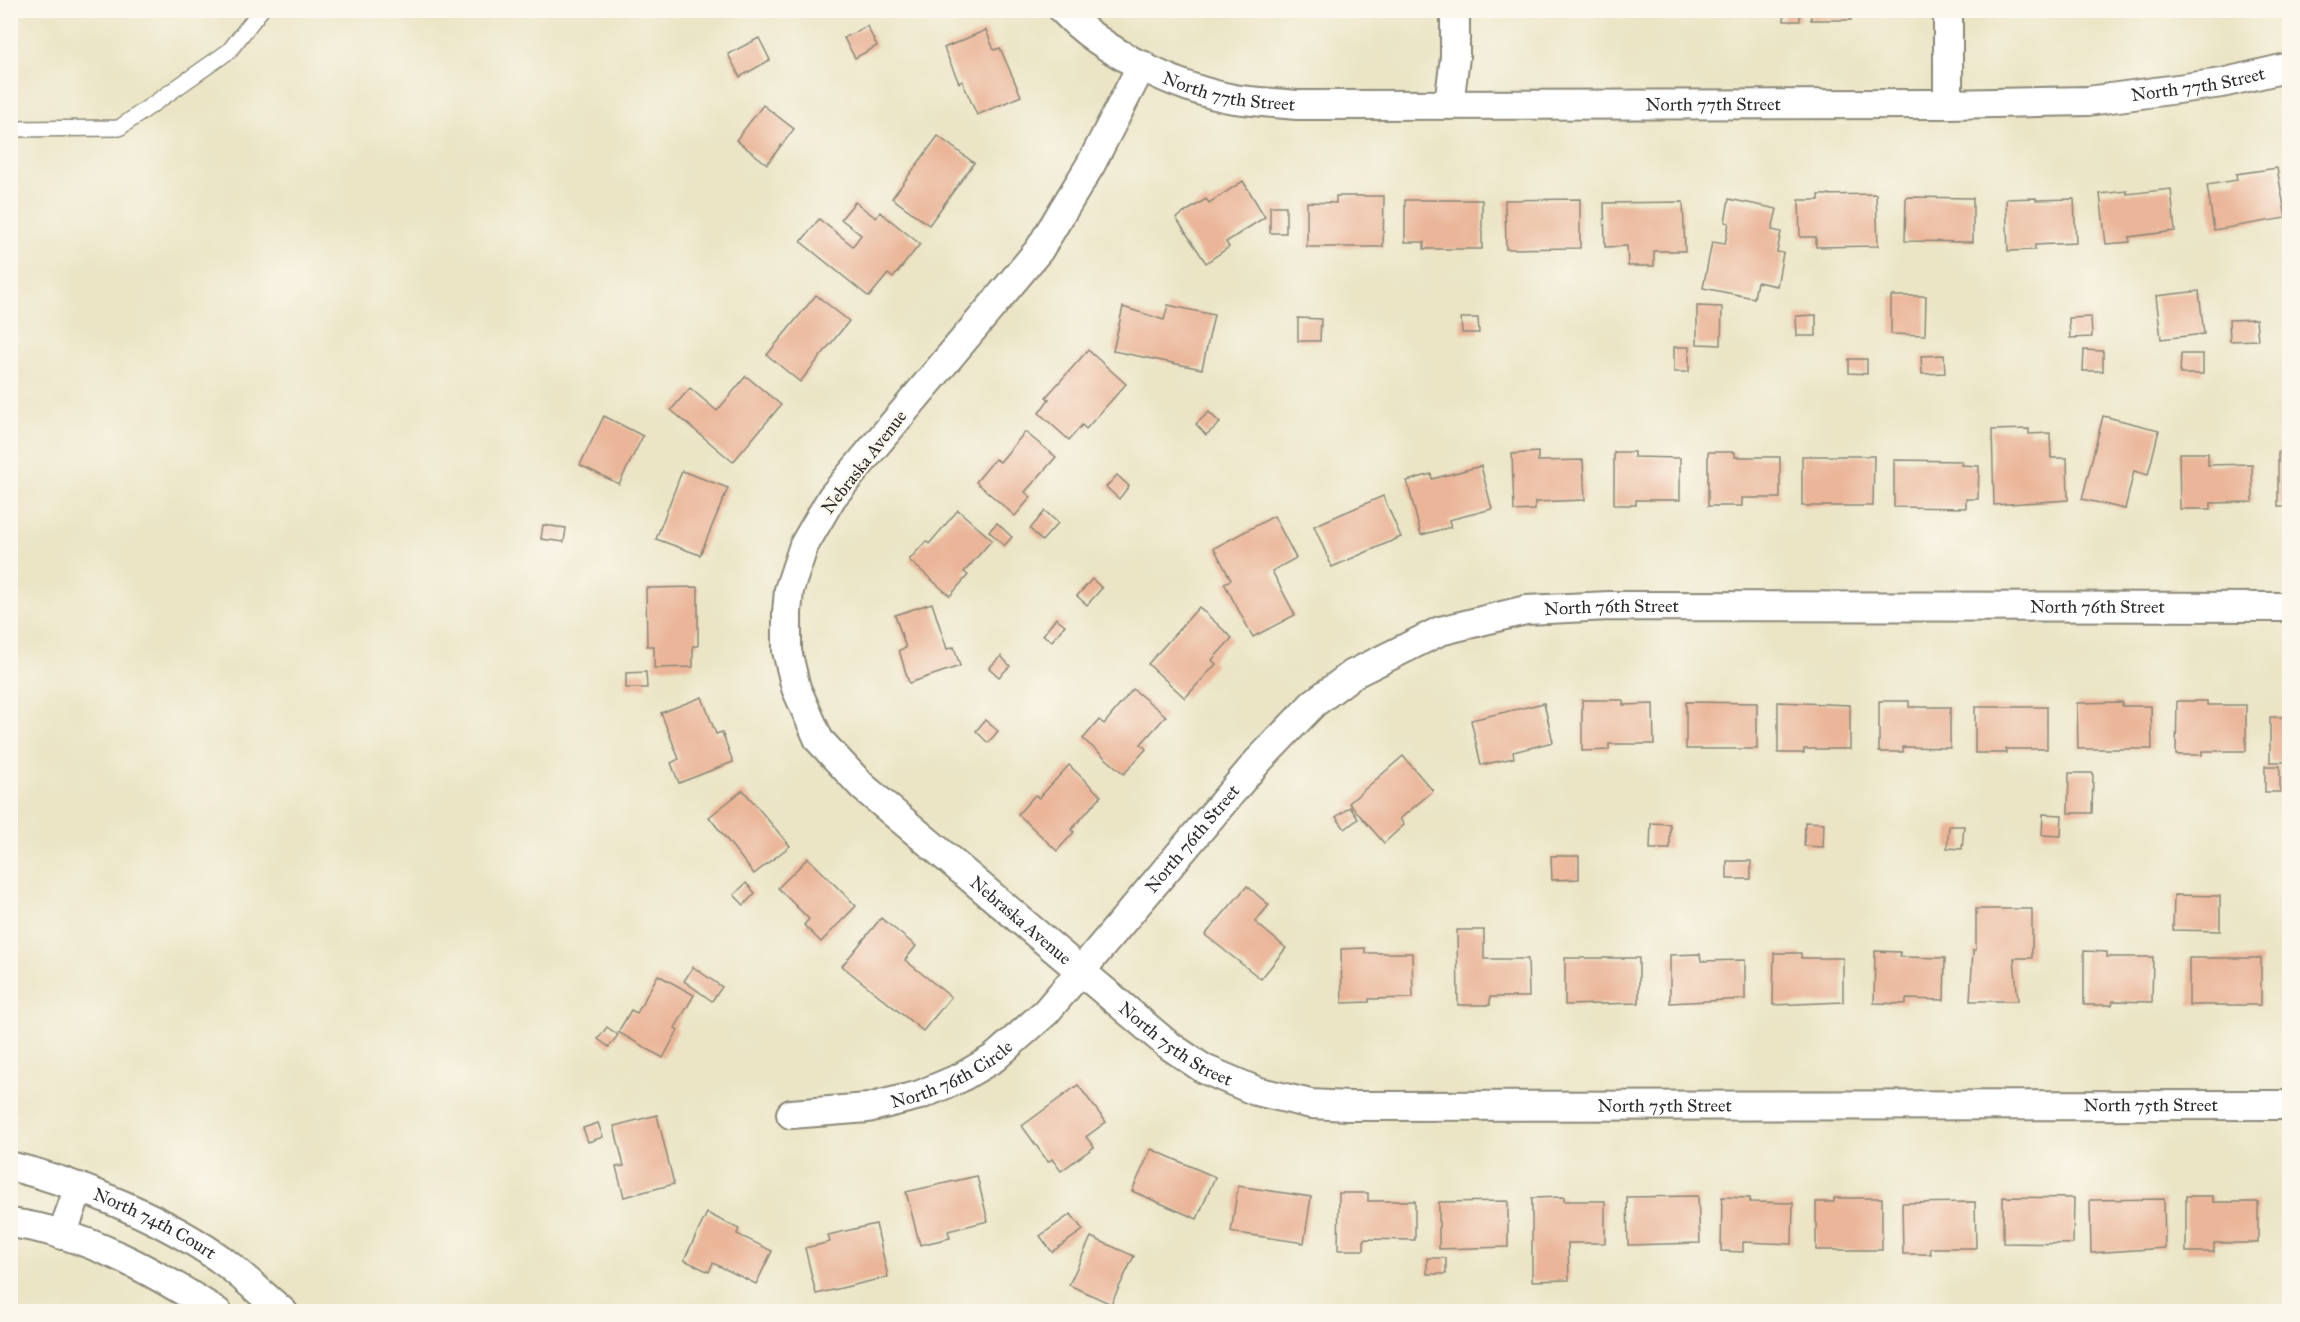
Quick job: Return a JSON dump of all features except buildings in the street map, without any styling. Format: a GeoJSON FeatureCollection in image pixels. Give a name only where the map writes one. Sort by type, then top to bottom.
{"type":"FeatureCollection","features":[{"type":"Feature","properties":{"kind":"street"},"geometry":{"type":"LineString","coordinates":[[1063,10],[1115,51],[1142,65]]}},
{"type":"Feature","properties":{"kind":"street"},"geometry":{"type":"LineString","coordinates":[[1449,104],[1455,57],[1455,10]]}},
{"type":"Feature","properties":{"kind":"street"},"geometry":{"type":"LineString","coordinates":[[1948,10],[1948,104]]}},
{"type":"Feature","properties":{"kind":"street","name":"North 77th Street"},"geometry":{"type":"LineString","coordinates":[[1142,65],[1178,83],[1233,99],[1298,105],[1948,104],[2088,100],[2222,83],[2289,67]]}},
{"type":"Feature","properties":{"kind":"street","name":"Nebraska Avenue"},"geometry":{"type":"LineString","coordinates":[[1081,972],[863,787],[819,740],[796,688],[787,651],[787,613],[789,590],[804,545],[832,497],[1039,250],[1091,165],[1142,65]]}},
{"type":"Feature","properties":{"kind":"street","name":"North 76th Street"},"geometry":{"type":"LineString","coordinates":[[1081,972],[1258,761],[1314,703],[1353,674],[1440,631],[1526,610],[1610,606],[2289,607]]}},
{"type":"Feature","properties":{"kind":"street","name":"North 75th Street"},"geometry":{"type":"LineString","coordinates":[[1081,972],[1167,1044],[1204,1069],[1256,1091],[1311,1104],[1348,1106],[2289,1105]]}},
{"type":"Feature","properties":{"kind":"street","name":"North 76th Circle"},"geometry":{"type":"LineString","coordinates":[[792,1113],[868,1108],[920,1095],[960,1078],[994,1058],[1024,1034],[1081,972]]}},
{"type":"Feature","properties":{"kind":"street","name":"North 74th Court"},"geometry":{"type":"LineString","coordinates":[[10,1166],[79,1187],[183,1236],[226,1264],[283,1311]]}},
{"type":"Feature","properties":{"kind":"street"},"geometry":{"type":"LineString","coordinates":[[62,1234],[79,1187]]}},
{"type":"Feature","properties":{"kind":"street"},"geometry":{"type":"LineString","coordinates":[[10,1223],[62,1234],[124,1260],[179,1288],[217,1311]]}},
{"type":"Feature","properties":{"kind":"lane"},"geometry":{"type":"LineString","coordinates":[[10,129],[118,128],[229,51],[261,10]]}}]}
